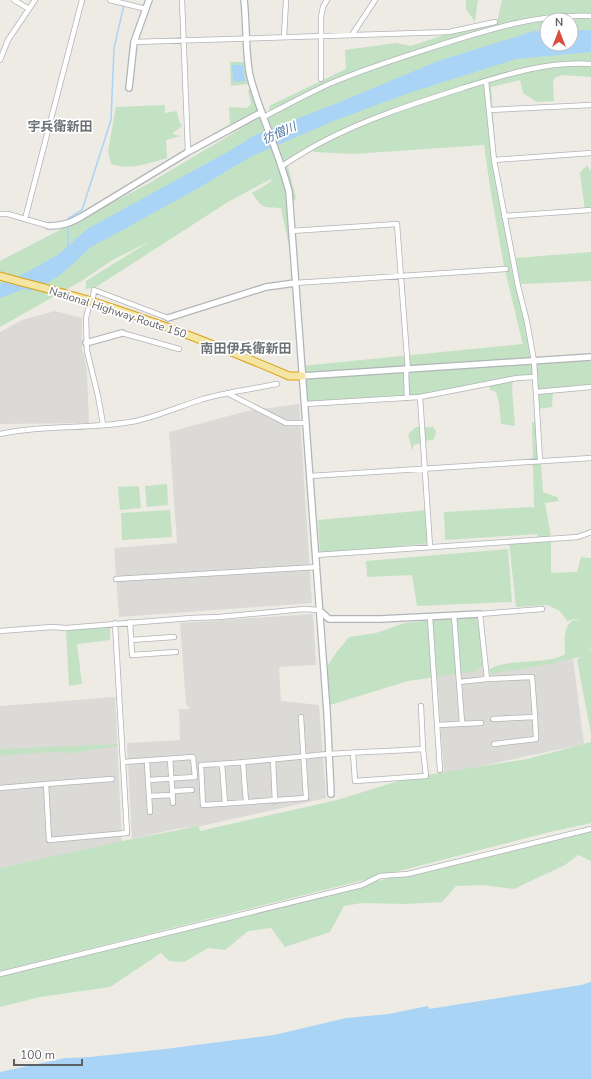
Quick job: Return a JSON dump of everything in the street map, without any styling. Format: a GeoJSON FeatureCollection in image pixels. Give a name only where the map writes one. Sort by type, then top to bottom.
{"type":"FeatureCollection","features":[{"type":"Feature","properties":{"kind":"highway","name":"National Highway Route 150"},"geometry":{"type":"LineString","coordinates":[[0,276],[126,312],[200,338],[289,376],[302,376]]}},
{"type":"Feature","properties":{"kind":"street"},"geometry":{"type":"LineString","coordinates":[[14,0],[29,9]]}},
{"type":"Feature","properties":{"kind":"street"},"geometry":{"type":"LineString","coordinates":[[0,60],[8,40],[35,0]]}},
{"type":"Feature","properties":{"kind":"street"},"geometry":{"type":"LineString","coordinates":[[25,219],[82,0]]}},
{"type":"Feature","properties":{"kind":"street"},"geometry":{"type":"LineString","coordinates":[[110,0],[146,9]]}},
{"type":"Feature","properties":{"kind":"street"},"geometry":{"type":"LineString","coordinates":[[129,88],[134,42],[149,0]]}},
{"type":"Feature","properties":{"kind":"street"},"geometry":{"type":"LineString","coordinates":[[182,0],[188,152]]}},
{"type":"Feature","properties":{"kind":"street"},"geometry":{"type":"LineString","coordinates":[[244,0],[250,75],[282,166],[289,192],[327,712],[331,794]]}},
{"type":"Feature","properties":{"kind":"street"},"geometry":{"type":"LineString","coordinates":[[284,37],[286,0]]}},
{"type":"Feature","properties":{"kind":"street"},"geometry":{"type":"LineString","coordinates":[[352,35],[375,0]]}},
{"type":"Feature","properties":{"kind":"street"},"geometry":{"type":"LineString","coordinates":[[321,79],[321,17],[325,1]]}},
{"type":"Feature","properties":{"kind":"street"},"geometry":{"type":"LineString","coordinates":[[0,214],[50,226],[68,224],[188,152],[323,87],[361,71],[491,29],[534,19],[559,16],[591,16]]}},
{"type":"Feature","properties":{"kind":"street"},"geometry":{"type":"LineString","coordinates":[[134,42],[449,32],[495,22]]}},
{"type":"Feature","properties":{"kind":"street"},"geometry":{"type":"LineString","coordinates":[[282,166],[323,141],[408,106],[510,74],[546,66],[591,64]]}},
{"type":"Feature","properties":{"kind":"street"},"geometry":{"type":"LineString","coordinates":[[486,81],[494,160],[534,361],[540,461]]}},
{"type":"Feature","properties":{"kind":"street"},"geometry":{"type":"LineString","coordinates":[[489,110],[591,105]]}},
{"type":"Feature","properties":{"kind":"street"},"geometry":{"type":"LineString","coordinates":[[494,160],[591,153]]}},
{"type":"Feature","properties":{"kind":"street"},"geometry":{"type":"LineString","coordinates":[[504,216],[591,210]]}},
{"type":"Feature","properties":{"kind":"street"},"geometry":{"type":"LineString","coordinates":[[291,231],[398,224],[407,370],[407,398]]}},
{"type":"Feature","properties":{"kind":"street"},"geometry":{"type":"LineString","coordinates":[[92,296],[94,290],[168,318],[266,287],[295,283],[506,269]]}},
{"type":"Feature","properties":{"kind":"street"},"geometry":{"type":"LineString","coordinates":[[88,310],[86,318],[86,344],[88,360],[98,396],[103,424]]}},
{"type":"Feature","properties":{"kind":"street"},"geometry":{"type":"LineString","coordinates":[[86,344],[122,332],[179,349]]}},
{"type":"Feature","properties":{"kind":"street"},"geometry":{"type":"LineString","coordinates":[[302,376],[591,357]]}},
{"type":"Feature","properties":{"kind":"street"},"geometry":{"type":"LineString","coordinates":[[305,404],[420,397],[517,378],[535,376]]}},
{"type":"Feature","properties":{"kind":"street"},"geometry":{"type":"LineString","coordinates":[[0,434],[20,429],[136,421],[204,399],[227,393],[277,384]]}},
{"type":"Feature","properties":{"kind":"street"},"geometry":{"type":"LineString","coordinates":[[536,392],[591,387]]}},
{"type":"Feature","properties":{"kind":"street"},"geometry":{"type":"LineString","coordinates":[[227,393],[286,422],[306,423]]}},
{"type":"Feature","properties":{"kind":"street"},"geometry":{"type":"LineString","coordinates":[[420,397],[430,547]]}},
{"type":"Feature","properties":{"kind":"street"},"geometry":{"type":"LineString","coordinates":[[310,476],[591,458]]}},
{"type":"Feature","properties":{"kind":"street"},"geometry":{"type":"LineString","coordinates":[[316,555],[578,537],[591,532]]}},
{"type":"Feature","properties":{"kind":"street"},"geometry":{"type":"LineString","coordinates":[[116,579],[316,567]]}},
{"type":"Feature","properties":{"kind":"street"},"geometry":{"type":"LineString","coordinates":[[0,631],[52,627],[66,628],[115,623],[219,617],[304,609],[319,610],[329,619],[430,617],[542,609]]}},
{"type":"Feature","properties":{"kind":"street"},"geometry":{"type":"LineString","coordinates":[[480,614],[486,679]]}},
{"type":"Feature","properties":{"kind":"street"},"geometry":{"type":"LineString","coordinates":[[454,615],[462,723]]}},
{"type":"Feature","properties":{"kind":"street"},"geometry":{"type":"LineString","coordinates":[[430,617],[440,770]]}},
{"type":"Feature","properties":{"kind":"street"},"geometry":{"type":"LineString","coordinates":[[130,622],[132,656],[176,652]]}},
{"type":"Feature","properties":{"kind":"street"},"geometry":{"type":"LineString","coordinates":[[46,784],[49,840],[127,833],[115,623]]}},
{"type":"Feature","properties":{"kind":"street"},"geometry":{"type":"LineString","coordinates":[[131,640],[174,637]]}},
{"type":"Feature","properties":{"kind":"street"},"geometry":{"type":"LineString","coordinates":[[459,682],[532,677],[536,739],[494,744]]}},
{"type":"Feature","properties":{"kind":"street"},"geometry":{"type":"LineString","coordinates":[[353,753],[355,781],[426,776],[421,706]]}},
{"type":"Feature","properties":{"kind":"street"},"geometry":{"type":"LineString","coordinates":[[301,717],[304,757],[306,798],[203,805],[201,764],[243,763],[304,757],[328,754],[423,749]]}},
{"type":"Feature","properties":{"kind":"street"},"geometry":{"type":"LineString","coordinates":[[493,719],[535,717]]}},
{"type":"Feature","properties":{"kind":"street"},"geometry":{"type":"LineString","coordinates":[[437,725],[481,723]]}},
{"type":"Feature","properties":{"kind":"street"},"geometry":{"type":"LineString","coordinates":[[123,762],[193,757],[195,778],[148,780]]}},
{"type":"Feature","properties":{"kind":"street"},"geometry":{"type":"LineString","coordinates":[[170,759],[173,803]]}},
{"type":"Feature","properties":{"kind":"street"},"geometry":{"type":"LineString","coordinates":[[273,760],[275,800]]}},
{"type":"Feature","properties":{"kind":"street"},"geometry":{"type":"LineString","coordinates":[[147,761],[150,812]]}},
{"type":"Feature","properties":{"kind":"street"},"geometry":{"type":"LineString","coordinates":[[243,763],[246,802]]}},
{"type":"Feature","properties":{"kind":"street"},"geometry":{"type":"LineString","coordinates":[[222,764],[225,804]]}},
{"type":"Feature","properties":{"kind":"street"},"geometry":{"type":"LineString","coordinates":[[0,788],[112,779]]}},
{"type":"Feature","properties":{"kind":"street"},"geometry":{"type":"LineString","coordinates":[[149,796],[192,790]]}},
{"type":"Feature","properties":{"kind":"street"},"geometry":{"type":"LineString","coordinates":[[0,974],[362,885],[380,876],[408,874],[591,829]]}},
{"type":"Feature","properties":{"kind":"shaded area"},"geometry":{"type":"Polygon","coordinates":[[[55,311],[82,318],[82,352],[84,353],[87,371],[89,423],[0,424],[0,332],[22,320],[55,311]]]}},
{"type":"Feature","properties":{"kind":"shaded area"},"geometry":{"type":"Polygon","coordinates":[[[299,404],[312,603],[119,617],[114,548],[177,543],[169,432],[247,411],[299,404]]]}},
{"type":"Feature","properties":{"kind":"shaded area"},"geometry":{"type":"Polygon","coordinates":[[[313,614],[316,665],[279,667],[281,701],[319,705],[326,798],[201,826],[176,829],[132,839],[127,743],[180,740],[179,709],[190,709],[186,704],[180,623],[313,614]]]}},
{"type":"Feature","properties":{"kind":"shaded area"},"geometry":{"type":"Polygon","coordinates":[[[479,618],[483,674],[573,658],[584,744],[444,774],[433,621],[479,618]]]}},
{"type":"Feature","properties":{"kind":"shaded area"},"geometry":{"type":"Polygon","coordinates":[[[115,697],[122,842],[0,868],[0,706],[115,697]]]}},
{"type":"Feature","properties":{"kind":"green space"},"geometry":{"type":"Polygon","coordinates":[[[466,0],[478,0],[475,22],[466,9],[466,0]]]}},
{"type":"Feature","properties":{"kind":"green space"},"geometry":{"type":"Polygon","coordinates":[[[502,0],[591,0],[591,77],[562,75],[554,78],[554,101],[537,102],[523,93],[520,80],[491,87],[498,184],[511,254],[511,268],[528,329],[534,360],[591,358],[591,387],[553,390],[552,407],[537,409],[535,377],[513,380],[512,390],[515,426],[501,424],[499,403],[496,392],[490,390],[489,384],[419,395],[305,404],[301,366],[523,345],[504,266],[484,145],[353,154],[314,152],[313,148],[287,163],[296,198],[293,202],[297,279],[292,280],[290,251],[281,208],[261,205],[252,193],[272,181],[271,179],[228,202],[96,287],[86,289],[86,281],[150,241],[111,261],[83,280],[0,327],[0,261],[146,185],[257,119],[270,116],[269,106],[346,69],[345,50],[396,43],[411,46],[447,34],[497,23],[502,0]]]}},
{"type":"Feature","properties":{"kind":"green space"},"geometry":{"type":"Polygon","coordinates":[[[230,62],[246,62],[248,84],[231,86],[230,62]]]}},
{"type":"Feature","properties":{"kind":"green space"},"geometry":{"type":"Polygon","coordinates":[[[250,89],[258,111],[213,136],[212,134],[230,124],[230,107],[247,108],[251,104],[248,90],[250,89]]]}},
{"type":"Feature","properties":{"kind":"green space"},"geometry":{"type":"Polygon","coordinates":[[[165,105],[165,113],[177,111],[179,121],[182,126],[172,134],[181,136],[166,140],[167,158],[146,164],[125,167],[111,164],[108,151],[116,107],[165,105]]]}},
{"type":"Feature","properties":{"kind":"green space"},"geometry":{"type":"Polygon","coordinates":[[[587,165],[591,172],[591,210],[585,211],[580,173],[587,165]]]}},
{"type":"Feature","properties":{"kind":"green space"},"geometry":{"type":"Polygon","coordinates":[[[591,252],[591,281],[522,284],[519,281],[516,258],[591,252]]]}},
{"type":"Feature","properties":{"kind":"green space"},"geometry":{"type":"Polygon","coordinates":[[[532,422],[538,422],[543,492],[557,497],[559,501],[545,503],[551,537],[551,573],[577,572],[581,557],[591,558],[591,648],[589,646],[591,652],[591,734],[577,660],[580,657],[556,662],[554,665],[549,664],[492,674],[488,670],[497,666],[516,662],[557,658],[565,654],[565,636],[567,627],[573,620],[580,621],[574,619],[567,621],[560,611],[547,605],[516,607],[509,542],[538,540],[537,534],[445,540],[444,512],[534,508],[532,422]]]}},
{"type":"Feature","properties":{"kind":"green space"},"geometry":{"type":"Polygon","coordinates":[[[416,427],[433,427],[436,434],[433,440],[414,445],[411,450],[408,434],[416,427]]]}},
{"type":"Feature","properties":{"kind":"green space"},"geometry":{"type":"Polygon","coordinates":[[[167,484],[168,505],[147,507],[145,486],[167,484]]]}},
{"type":"Feature","properties":{"kind":"green space"},"geometry":{"type":"Polygon","coordinates":[[[139,486],[141,508],[120,510],[118,487],[139,486]]]}},
{"type":"Feature","properties":{"kind":"green space"},"geometry":{"type":"Polygon","coordinates":[[[170,510],[172,537],[122,540],[121,513],[170,510]]]}},
{"type":"Feature","properties":{"kind":"green space"},"geometry":{"type":"Polygon","coordinates":[[[428,510],[430,543],[320,555],[318,520],[428,510]]]}},
{"type":"Feature","properties":{"kind":"green space"},"geometry":{"type":"Polygon","coordinates":[[[508,549],[512,602],[417,606],[412,575],[367,577],[366,561],[508,549]]]}},
{"type":"Feature","properties":{"kind":"green space"},"geometry":{"type":"Polygon","coordinates":[[[473,616],[482,633],[482,667],[473,672],[408,681],[330,705],[325,690],[324,674],[338,650],[349,637],[376,633],[405,623],[473,616]]]}},
{"type":"Feature","properties":{"kind":"green space"},"geometry":{"type":"Polygon","coordinates":[[[110,624],[110,640],[77,644],[82,684],[69,686],[66,628],[110,624]]]}},
{"type":"Feature","properties":{"kind":"green space"},"geometry":{"type":"Polygon","coordinates":[[[591,742],[591,823],[550,832],[0,971],[0,868],[199,826],[200,831],[337,800],[408,778],[527,759],[591,742]]]}},
{"type":"Feature","properties":{"kind":"green space"},"geometry":{"type":"Polygon","coordinates":[[[118,744],[118,746],[73,753],[48,752],[0,756],[0,749],[118,744]]]}},
{"type":"Feature","properties":{"kind":"green space"},"geometry":{"type":"Polygon","coordinates":[[[591,829],[591,861],[578,855],[565,865],[514,889],[483,885],[456,886],[442,902],[406,904],[362,903],[344,906],[330,932],[285,947],[271,928],[248,931],[225,950],[208,948],[184,962],[169,961],[161,953],[110,987],[40,997],[0,1007],[0,973],[591,829]]]}},
{"type":"Feature","properties":{"kind":"water"},"geometry":{"type":"Polygon","coordinates":[[[579,30],[591,30],[591,52],[516,59],[412,92],[336,120],[252,156],[195,190],[77,255],[35,285],[0,298],[0,284],[42,264],[59,254],[87,229],[231,150],[255,135],[340,102],[438,61],[534,31],[539,31],[539,52],[579,52],[579,30]]]}},
{"type":"Feature","properties":{"kind":"water"},"geometry":{"type":"Polygon","coordinates":[[[232,65],[243,65],[245,81],[233,82],[232,65]]]}},
{"type":"Feature","properties":{"kind":"water"},"geometry":{"type":"Polygon","coordinates":[[[591,982],[591,1079],[0,1079],[0,1072],[65,1058],[90,1057],[165,1049],[274,1035],[346,1018],[389,1014],[428,1006],[429,1009],[581,985],[591,982]]]}},
{"type":"Feature","properties":{"kind":"waterway"},"geometry":{"type":"LineString","coordinates":[[68,220],[82,210],[111,120],[114,48],[124,5]]}},
{"type":"Feature","properties":{"kind":"waterway"},"geometry":{"type":"LineString","coordinates":[[68,224],[68,246]]}},
{"type":"Feature","properties":{"kind":"waterway","name":"彷僧川"},"geometry":{"type":"LineString","coordinates":[[29,287],[52,276],[84,248]]}},
{"type":"Feature","properties":{"kind":"district","name":"宇兵衛新田"},"geometry":{"type":"Point","coordinates":[60,126]}},
{"type":"Feature","properties":{"kind":"district","name":"南田伊兵衛新田"},"geometry":{"type":"Point","coordinates":[246,348]}}]}
